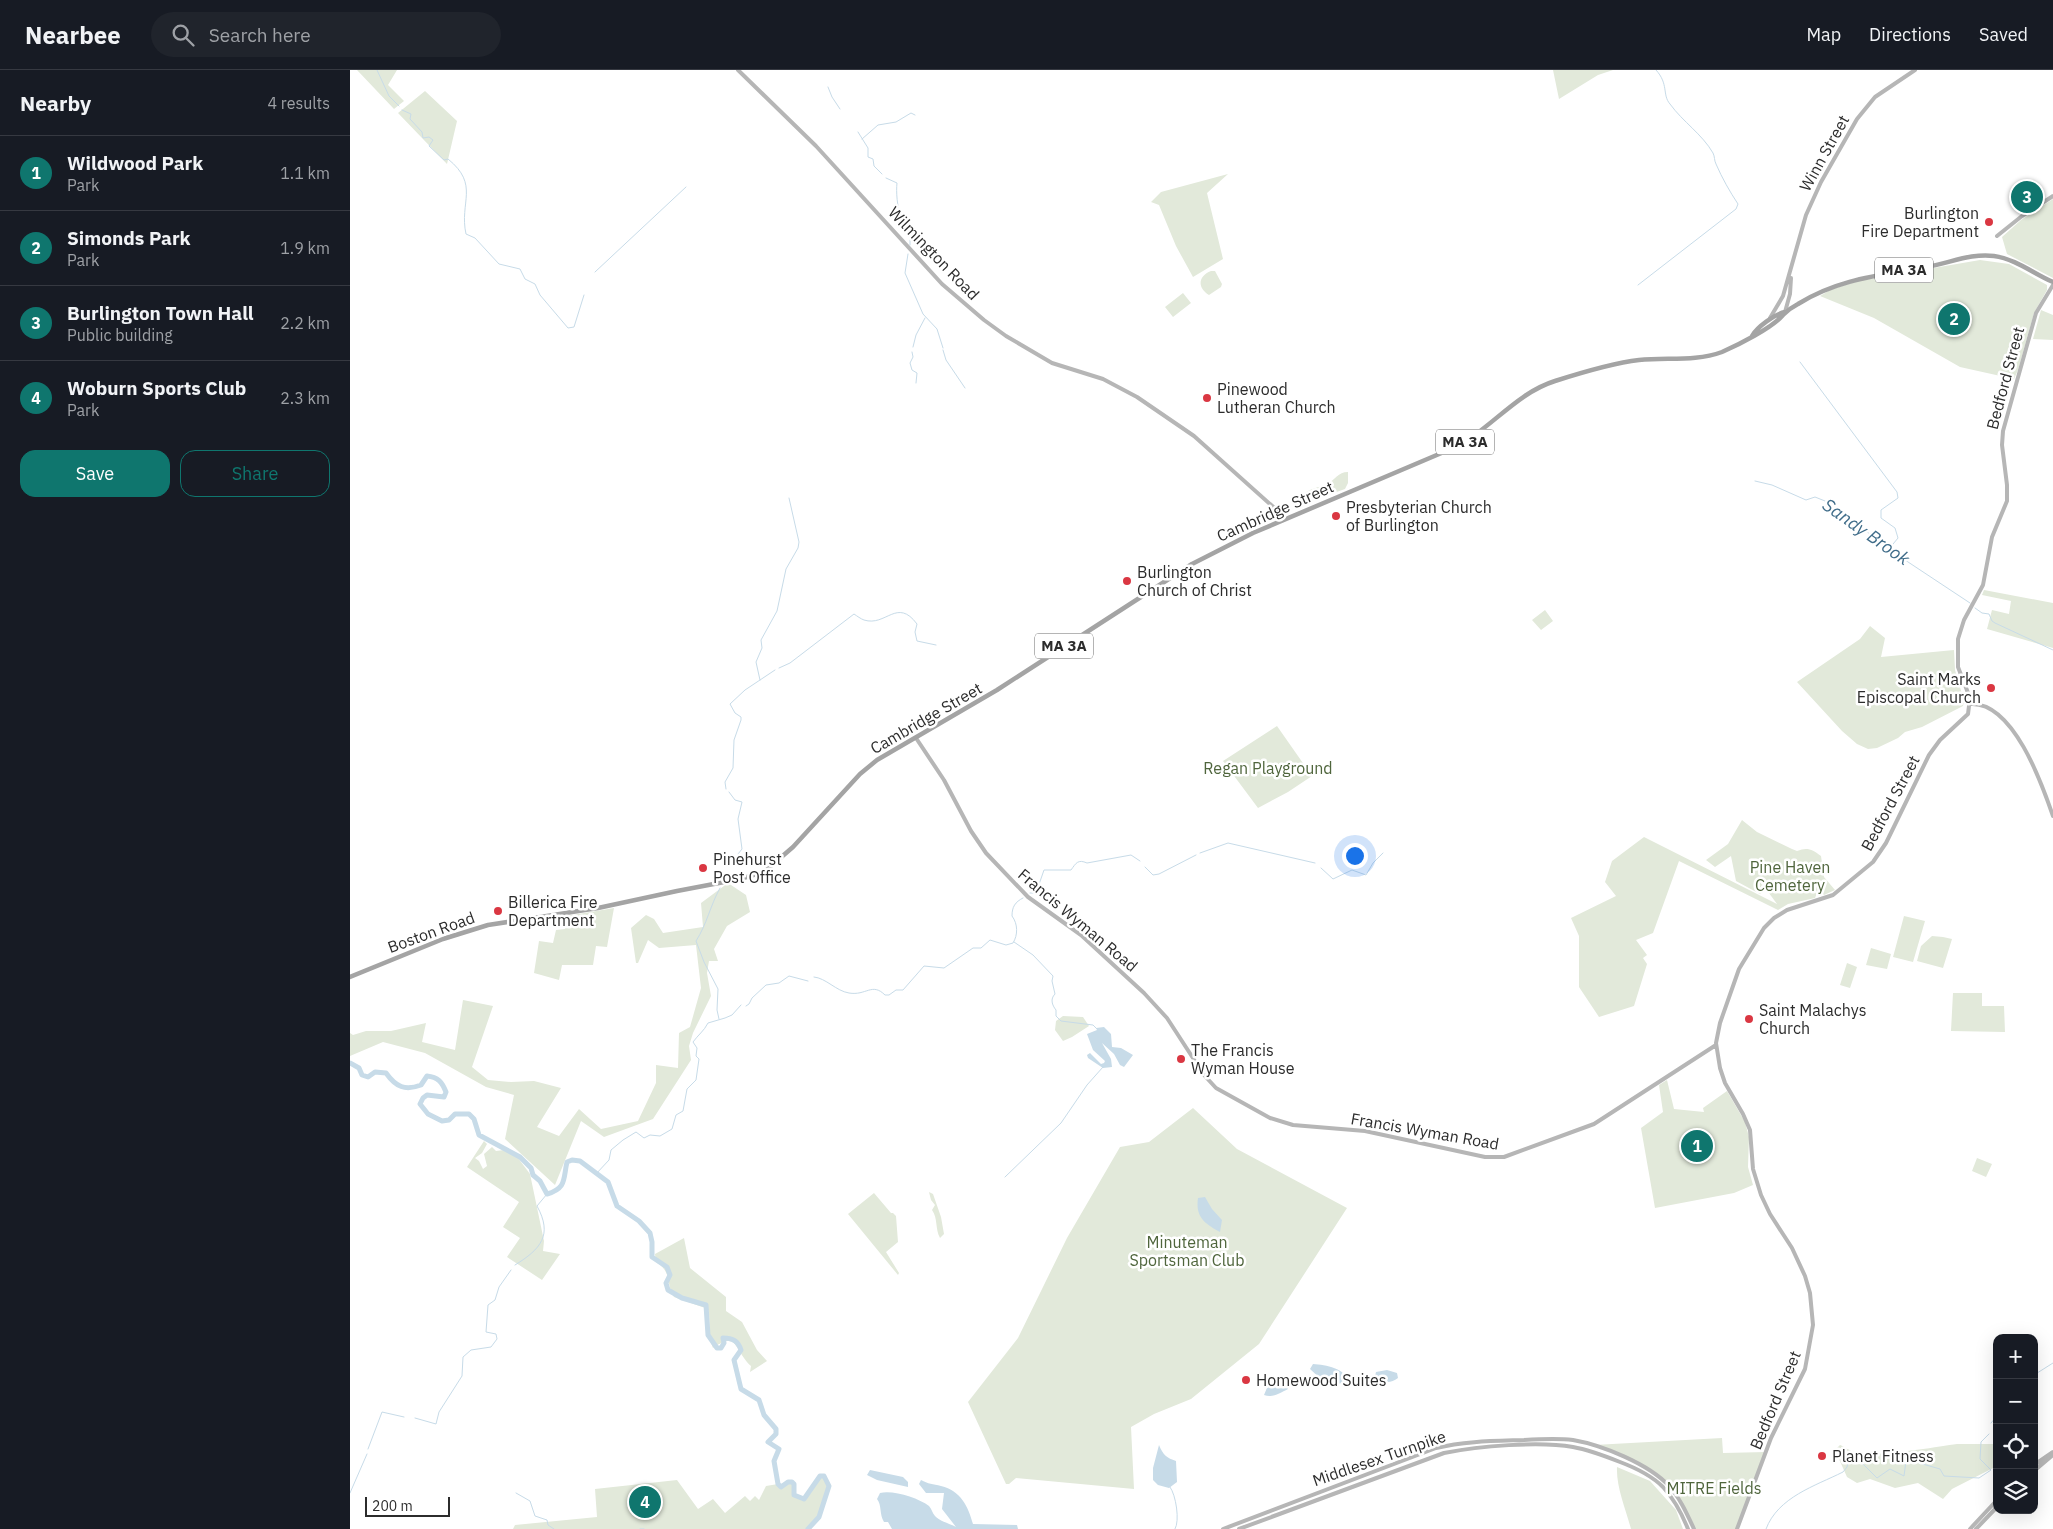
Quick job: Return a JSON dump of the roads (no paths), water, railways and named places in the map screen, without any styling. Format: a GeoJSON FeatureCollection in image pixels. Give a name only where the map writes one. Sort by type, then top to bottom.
{"type":"FeatureCollection","features":[{"type":"Feature","properties":{"kind":"main road","name":"Wilmington Road"},"geometry":{"type":"LineString","coordinates":[[738,70],[816,146],[942,284],[984,320],[1016,342],[1049,361],[1103,379],[1137,396],[1194,436],[1280,512],[1285,520]]}},
{"type":"Feature","properties":{"kind":"main road","name":"Winn Street"},"geometry":{"type":"LineString","coordinates":[[1765,324],[1775,312],[1782,299],[1806,215],[1821,182],[1860,115],[1875,97],[1915,70]]}},
{"type":"Feature","properties":{"kind":"main road"},"geometry":{"type":"LineString","coordinates":[[1997,236],[2022,216],[2053,196]]}},
{"type":"Feature","properties":{"kind":"main road","name":"Cambridge Street"},"geometry":{"type":"LineString","coordinates":[[1751,337],[1754,331],[1779,314],[1828,288],[1851,280],[1975,256],[1992,256],[2007,259],[2053,284]]}},
{"type":"Feature","properties":{"kind":"main road","name":"Winn Street"},"geometry":{"type":"LineString","coordinates":[[1785,312],[1790,294],[1791,272]]}},
{"type":"Feature","properties":{"kind":"main road","name":"Bedford Street"},"geometry":{"type":"LineString","coordinates":[[1738,1529],[1771,1438],[1805,1369],[1813,1324],[1810,1293],[1805,1276],[1792,1248],[1770,1214],[1759,1190],[1753,1170],[1750,1130],[1724,1079],[1716,1045],[1720,1023],[1733,984],[1764,928],[1778,915],[1794,906],[1834,895],[1873,862],[1886,843],[1929,755],[1940,740],[1965,719],[1970,704],[1958,667],[1959,635],[1964,620],[1983,585],[1992,537],[2007,501],[2008,485],[2002,444],[2003,431],[2036,313],[2053,284]]}},
{"type":"Feature","properties":{"kind":"main road"},"geometry":{"type":"LineString","coordinates":[[1790,294],[1792,300],[1797,304]]}},
{"type":"Feature","properties":{"kind":"main road"},"geometry":{"type":"LineString","coordinates":[[1782,299],[1785,312]]}},
{"type":"Feature","properties":{"kind":"main road","name":"Cambridge Street"},"geometry":{"type":"LineString","coordinates":[[844,791],[877,760],[1008,683],[1192,564],[1222,548],[1458,446],[1473,437],[1521,398],[1549,383],[1630,362],[1704,357],[1725,350],[1758,334],[1784,315],[1785,312]]}},
{"type":"Feature","properties":{"kind":"main road"},"geometry":{"type":"LineString","coordinates":[[1970,704],[1978,704],[1991,711],[2013,731],[2036,768],[2053,816]]}},
{"type":"Feature","properties":{"kind":"main road","name":"Francis Wyman Road"},"geometry":{"type":"LineString","coordinates":[[916,738],[944,780],[978,842],[1001,870],[1030,899],[1081,935],[1144,993],[1169,1020],[1188,1052],[1212,1084],[1231,1097],[1279,1121],[1308,1128],[1365,1131],[1485,1156],[1504,1157],[1598,1122],[1716,1045]]}},
{"type":"Feature","properties":{"kind":"main road","name":"Boston Road"},"geometry":{"type":"LineString","coordinates":[[350,977],[443,939],[488,925],[601,908],[677,890],[741,879],[764,872],[798,842],[844,791]]}},
{"type":"Feature","properties":{"kind":"main road","name":"Middlesex Turnpike"},"geometry":{"type":"LineString","coordinates":[[1223,1529],[1416,1456],[1453,1444],[1486,1441],[1572,1440],[1594,1445],[1643,1467],[1668,1485],[1685,1510],[1694,1529]]}},
{"type":"Feature","properties":{"kind":"main road","name":"Middlesex Turnpike"},"geometry":{"type":"LineString","coordinates":[[1239,1529],[1418,1461],[1462,1449],[1558,1445],[1594,1451],[1635,1468],[1655,1480],[1670,1496],[1681,1512],[1688,1529]]}},
{"type":"Feature","properties":{"kind":"main road"},"geometry":{"type":"LineString","coordinates":[[2038,1463],[2053,1454]]}},
{"type":"Feature","properties":{"kind":"main road"},"geometry":{"type":"LineString","coordinates":[[2036,1469],[2053,1454]]}},
{"type":"Feature","properties":{"kind":"main road"},"geometry":{"type":"LineString","coordinates":[[1416,1456],[1418,1461]]}},
{"type":"Feature","properties":{"kind":"main road"},"geometry":{"type":"LineString","coordinates":[[1970,1529],[1993,1504]]}},
{"type":"Feature","properties":{"kind":"main road"},"geometry":{"type":"LineString","coordinates":[[1976,1529],[1993,1511]]}},
{"type":"Feature","properties":{"kind":"water"},"geometry":{"type":"Polygon","coordinates":[[[1104,1027],[1111,1034],[1112,1047],[1121,1048],[1133,1055],[1124,1067],[1120,1065],[1114,1054],[1102,1043],[1111,1059],[1112,1067],[1103,1068],[1088,1058],[1087,1055],[1090,1053],[1101,1064],[1104,1063],[1105,1061],[1093,1050],[1087,1034],[1097,1030],[1096,1028],[1104,1027]]]}},
{"type":"Feature","properties":{"kind":"water"},"geometry":{"type":"Polygon","coordinates":[[[1205,1197],[1212,1209],[1222,1220],[1220,1232],[1206,1223],[1198,1211],[1198,1198],[1205,1197]]]}},
{"type":"Feature","properties":{"kind":"water"},"geometry":{"type":"Polygon","coordinates":[[[1313,1364],[1329,1366],[1339,1370],[1344,1373],[1348,1382],[1345,1384],[1324,1382],[1310,1369],[1313,1364]]]}},
{"type":"Feature","properties":{"kind":"water"},"geometry":{"type":"Polygon","coordinates":[[[1387,1370],[1397,1373],[1398,1378],[1386,1382],[1375,1376],[1376,1372],[1387,1370]]]}},
{"type":"Feature","properties":{"kind":"water"},"geometry":{"type":"Polygon","coordinates":[[[1279,1376],[1280,1381],[1288,1389],[1273,1395],[1264,1395],[1269,1383],[1279,1376]]]}},
{"type":"Feature","properties":{"kind":"water"},"geometry":{"type":"Polygon","coordinates":[[[1159,1445],[1166,1456],[1176,1461],[1177,1482],[1169,1488],[1158,1485],[1153,1480],[1153,1468],[1159,1445]]]}},
{"type":"Feature","properties":{"kind":"water"},"geometry":{"type":"Polygon","coordinates":[[[870,1470],[903,1477],[908,1482],[908,1487],[877,1480],[867,1475],[870,1470]]]}},
{"type":"Feature","properties":{"kind":"water"},"geometry":{"type":"Polygon","coordinates":[[[921,1480],[948,1488],[959,1495],[969,1511],[973,1524],[1017,1525],[1018,1529],[892,1529],[888,1522],[884,1522],[882,1519],[880,1504],[877,1499],[880,1493],[906,1495],[919,1500],[929,1506],[937,1518],[956,1527],[942,1509],[944,1493],[926,1493],[919,1484],[921,1480]]]}},
{"type":"Feature","properties":{"kind":"waterway"},"geometry":{"type":"LineString","coordinates":[[377,70],[389,96],[399,106]]}},
{"type":"Feature","properties":{"kind":"waterway"},"geometry":{"type":"LineString","coordinates":[[1638,285],[1736,209],[1738,204],[1715,163],[1709,146],[1668,101],[1663,80],[1656,70]]}},
{"type":"Feature","properties":{"kind":"waterway"},"geometry":{"type":"LineString","coordinates":[[828,87],[840,109]]}},
{"type":"Feature","properties":{"kind":"waterway"},"geometry":{"type":"LineString","coordinates":[[402,110],[411,114],[410,119],[422,132],[423,138],[429,137],[433,140],[429,146],[444,160],[448,159],[458,168],[463,177],[466,186],[466,234],[475,238],[499,264],[520,269],[525,279],[535,284],[540,295],[568,328],[574,327],[584,295]]}},
{"type":"Feature","properties":{"kind":"waterway"},"geometry":{"type":"LineString","coordinates":[[862,139],[878,125],[896,122],[911,113],[915,115]]}},
{"type":"Feature","properties":{"kind":"waterway"},"geometry":{"type":"LineString","coordinates":[[858,132],[868,148],[868,157],[873,159],[874,166],[882,174]]}},
{"type":"Feature","properties":{"kind":"waterway"},"geometry":{"type":"LineString","coordinates":[[886,178],[897,183],[899,208],[909,229]]}},
{"type":"Feature","properties":{"kind":"waterway"},"geometry":{"type":"LineString","coordinates":[[595,272],[686,187]]}},
{"type":"Feature","properties":{"kind":"waterway"},"geometry":{"type":"LineString","coordinates":[[910,232],[910,245]]}},
{"type":"Feature","properties":{"kind":"waterway"},"geometry":{"type":"LineString","coordinates":[[908,254],[905,273],[923,314],[937,329],[943,348]]}},
{"type":"Feature","properties":{"kind":"waterway"},"geometry":{"type":"LineString","coordinates":[[913,347],[916,335],[925,318]]}},
{"type":"Feature","properties":{"kind":"waterway"},"geometry":{"type":"LineString","coordinates":[[943,350],[946,360],[965,388]]}},
{"type":"Feature","properties":{"kind":"waterway"},"geometry":{"type":"LineString","coordinates":[[912,352],[913,357],[910,363],[912,370],[917,373],[916,383]]}},
{"type":"Feature","properties":{"kind":"waterway"},"geometry":{"type":"LineString","coordinates":[[1800,362],[1897,492],[1898,498],[1881,510],[1881,518],[1895,528],[1898,538],[1889,549]]}},
{"type":"Feature","properties":{"kind":"waterway","name":"Sandy Brook"},"geometry":{"type":"LineString","coordinates":[[1755,481],[1772,485],[1806,500],[1815,497],[1830,503],[1889,549],[1896,551],[1899,556],[1970,603]]}},
{"type":"Feature","properties":{"kind":"waterway"},"geometry":{"type":"LineString","coordinates":[[760,680],[756,662],[762,648],[761,640],[777,611],[786,569],[798,548],[799,542],[789,498]]}},
{"type":"Feature","properties":{"kind":"waterway","name":"Sandy Brook"},"geometry":{"type":"LineString","coordinates":[[1975,608],[1982,613],[1989,614],[1995,623],[2053,650]]}},
{"type":"Feature","properties":{"kind":"waterway"},"geometry":{"type":"LineString","coordinates":[[779,668],[790,663],[854,614],[863,620],[872,621],[891,614],[903,613],[910,616],[917,624],[915,632],[917,641],[936,645]]}},
{"type":"Feature","properties":{"kind":"waterway"},"geometry":{"type":"LineString","coordinates":[[726,789],[725,782],[733,768],[734,740],[741,720],[741,717],[735,713],[730,704],[745,690],[775,670]]}},
{"type":"Feature","properties":{"kind":"waterway"},"geometry":{"type":"LineString","coordinates":[[729,792],[735,800],[742,802],[738,819],[742,849],[738,854],[737,860]]}},
{"type":"Feature","properties":{"kind":"waterway"},"geometry":{"type":"LineString","coordinates":[[1200,853],[1228,843],[1315,863]]}},
{"type":"Feature","properties":{"kind":"waterway"},"geometry":{"type":"LineString","coordinates":[[1321,868],[1333,879],[1352,870],[1366,875],[1373,863],[1383,853]]}},
{"type":"Feature","properties":{"kind":"waterway"},"geometry":{"type":"LineString","coordinates":[[1030,893],[1036,893],[1044,870],[1071,870],[1079,862],[1087,863],[1131,855],[1140,861]]}},
{"type":"Feature","properties":{"kind":"waterway"},"geometry":{"type":"LineString","coordinates":[[1145,867],[1153,875],[1159,874],[1196,855]]}},
{"type":"Feature","properties":{"kind":"waterway"},"geometry":{"type":"LineString","coordinates":[[719,1019],[717,1010],[718,989],[696,941],[720,888]]}},
{"type":"Feature","properties":{"kind":"waterway"},"geometry":{"type":"LineString","coordinates":[[814,977],[849,993],[860,993],[872,989],[889,995],[896,990],[903,990],[924,966],[944,968],[973,948],[981,948],[990,940],[1006,945],[1013,943],[1017,930],[1012,916],[1014,905],[1023,898]]}},
{"type":"Feature","properties":{"kind":"waterway"},"geometry":{"type":"LineString","coordinates":[[1014,942],[1033,955],[1053,976],[1052,981],[1055,994],[1052,1002],[1056,1010],[1056,1016],[1061,1021],[1093,1025],[1097,1029]]}},
{"type":"Feature","properties":{"kind":"waterway"},"geometry":{"type":"LineString","coordinates":[[746,1006],[766,985],[779,983],[789,976],[808,981]]}},
{"type":"Feature","properties":{"kind":"waterway"},"geometry":{"type":"LineString","coordinates":[[596,1174],[609,1160],[611,1150],[636,1132],[644,1138],[650,1135],[660,1136],[672,1129],[676,1115],[683,1111],[687,1089],[696,1080],[699,1059],[696,1056],[697,1048],[693,1042],[708,1023],[732,1015],[741,1005]]}},
{"type":"Feature","properties":{"kind":"waterway"},"geometry":{"type":"LineString","coordinates":[[350,1063],[359,1068],[362,1075],[368,1077],[375,1072],[386,1073],[393,1082],[406,1088],[421,1085],[427,1076],[437,1079],[446,1092],[444,1097],[427,1095],[423,1098],[420,1104],[428,1114],[442,1121],[449,1120],[455,1114],[469,1114],[474,1119],[479,1135],[520,1157],[531,1168],[533,1175],[540,1181],[547,1194],[561,1186],[567,1162],[572,1160],[580,1161],[608,1182],[617,1206],[639,1221],[650,1233],[652,1257],[667,1267],[670,1275],[666,1283],[668,1290],[682,1298],[706,1305],[708,1335],[717,1348],[721,1348],[724,1343],[723,1338],[732,1339],[737,1342],[741,1350],[734,1360],[741,1389],[759,1400],[764,1415],[776,1429],[776,1434],[768,1442],[779,1449],[774,1461],[778,1484],[781,1487],[788,1482],[792,1482],[794,1484],[794,1495],[804,1499],[820,1476],[824,1476],[829,1486],[819,1517],[808,1529]]}},
{"type":"Feature","properties":{"kind":"waterway"},"geometry":{"type":"LineString","coordinates":[[1005,1177],[1061,1123],[1087,1085],[1103,1067]]}},
{"type":"Feature","properties":{"kind":"waterway"},"geometry":{"type":"LineString","coordinates":[[515,1265],[532,1253],[542,1240],[544,1225],[537,1206],[547,1194]]}},
{"type":"Feature","properties":{"kind":"waterway"},"geometry":{"type":"LineString","coordinates":[[415,1418],[436,1424],[439,1412],[462,1376],[463,1357],[471,1350],[491,1347],[497,1339],[496,1334],[486,1332],[488,1305],[495,1300],[499,1287],[511,1270]]}},
{"type":"Feature","properties":{"kind":"waterway"},"geometry":{"type":"LineString","coordinates":[[2038,1372],[2053,1363]]}},
{"type":"Feature","properties":{"kind":"waterway"},"geometry":{"type":"LineString","coordinates":[[368,1449],[382,1412],[404,1417]]}},
{"type":"Feature","properties":{"kind":"waterway"},"geometry":{"type":"LineString","coordinates":[[1766,1529],[1779,1509],[1788,1501],[1809,1488],[1843,1472],[1847,1467],[1849,1457],[1863,1464],[1877,1478],[1890,1469],[1904,1476],[1906,1461],[1940,1469],[1944,1476],[1979,1478],[1991,1470],[1980,1459],[1981,1442],[1989,1434]]}},
{"type":"Feature","properties":{"kind":"waterway"},"geometry":{"type":"LineString","coordinates":[[350,1493],[367,1454]]}},
{"type":"Feature","properties":{"kind":"waterway"},"geometry":{"type":"LineString","coordinates":[[1170,1487],[1177,1508],[1175,1529]]}},
{"type":"Feature","properties":{"kind":"waterway"},"geometry":{"type":"LineString","coordinates":[[516,1493],[530,1501],[535,1516],[547,1520],[548,1525],[554,1529]]}},
{"type":"Feature","properties":{"kind":"place","name":"Burlington Town Hall"},"geometry":{"type":"Point","coordinates":[2027,197]}},
{"type":"Feature","properties":{"kind":"place","name":"Burlington Fire Department"},"geometry":{"type":"Point","coordinates":[1989,222]}},
{"type":"Feature","properties":{"kind":"place","name":"Simonds Park"},"geometry":{"type":"Point","coordinates":[1954,319]}},
{"type":"Feature","properties":{"kind":"place","name":"Pinewood Lutheran Church"},"geometry":{"type":"Point","coordinates":[1207,398]}},
{"type":"Feature","properties":{"kind":"place","name":"Presbyterian Church of Burlington"},"geometry":{"type":"Point","coordinates":[1336,516]}},
{"type":"Feature","properties":{"kind":"place","name":"Burlington Church of Christ"},"geometry":{"type":"Point","coordinates":[1127,581]}},
{"type":"Feature","properties":{"kind":"place","name":"Saint Marks Episcopal Church"},"geometry":{"type":"Point","coordinates":[1991,688]}},
{"type":"Feature","properties":{"kind":"place","name":"Pinehurst Post Office"},"geometry":{"type":"Point","coordinates":[703,868]}},
{"type":"Feature","properties":{"kind":"place","name":"Billerica Fire Department"},"geometry":{"type":"Point","coordinates":[498,911]}},
{"type":"Feature","properties":{"kind":"place","name":"Saint Malachys Church"},"geometry":{"type":"Point","coordinates":[1749,1019]}},
{"type":"Feature","properties":{"kind":"place","name":"The Francis Wyman House"},"geometry":{"type":"Point","coordinates":[1181,1059]}},
{"type":"Feature","properties":{"kind":"place","name":"Wildwood Park"},"geometry":{"type":"Point","coordinates":[1697,1146]}},
{"type":"Feature","properties":{"kind":"place","name":"Homewood Suites"},"geometry":{"type":"Point","coordinates":[1246,1380]}},
{"type":"Feature","properties":{"kind":"place","name":"Planet Fitness"},"geometry":{"type":"Point","coordinates":[1822,1456]}},
{"type":"Feature","properties":{"kind":"place","name":"Woburn Sports Club"},"geometry":{"type":"Point","coordinates":[645,1502]}},
{"type":"Feature","properties":{"kind":"park label","name":"Regan Playground"},"geometry":{"type":"Point","coordinates":[1268,768]}},
{"type":"Feature","properties":{"kind":"park label","name":"Pine Haven Cemetery"},"geometry":{"type":"Point","coordinates":[1790,876]}},
{"type":"Feature","properties":{"kind":"park label","name":"Minuteman Sportsman Club"},"geometry":{"type":"Point","coordinates":[1187,1251]}},
{"type":"Feature","properties":{"kind":"park label","name":"MITRE Fields"},"geometry":{"type":"Point","coordinates":[1714,1488]}}]}
